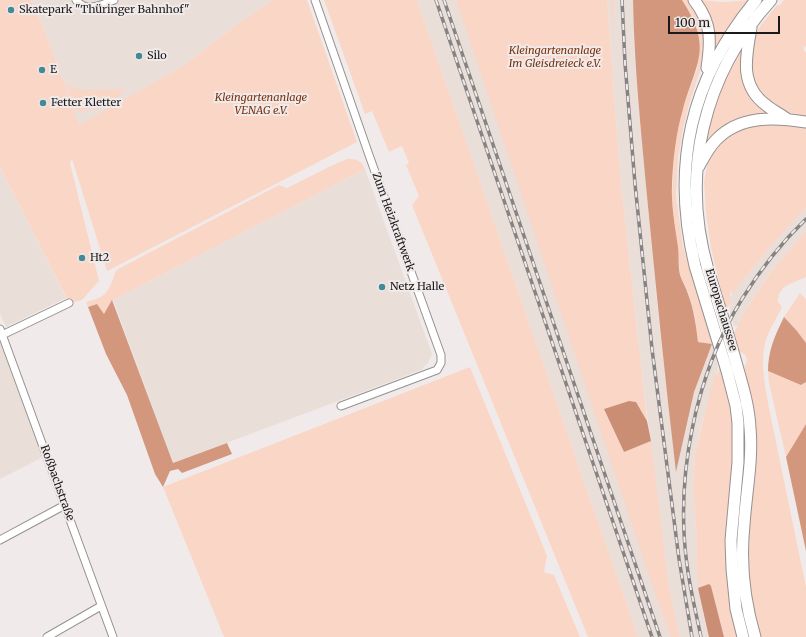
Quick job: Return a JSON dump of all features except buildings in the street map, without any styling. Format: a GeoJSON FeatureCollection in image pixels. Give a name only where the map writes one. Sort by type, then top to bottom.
{"type":"FeatureCollection","features":[{"type":"Feature","properties":{"kind":"main road"},"geometry":{"type":"LineString","coordinates":[[694,0],[704,14],[708,25],[710,38],[706,79]]}},
{"type":"Feature","properties":{"kind":"main road","name":"Europachaussee"},"geometry":{"type":"LineString","coordinates":[[743,637],[736,609],[732,569],[732,540],[739,440],[737,417],[727,370],[695,266],[687,232],[684,187],[687,147],[693,118],[706,79],[715,59],[733,29],[756,0]]}},
{"type":"Feature","properties":{"kind":"main road","name":"Europachaussee"},"geometry":{"type":"LineString","coordinates":[[754,637],[746,602],[742,563],[750,464],[750,428],[744,390],[702,245],[697,209],[697,169],[703,128],[719,80],[733,52],[751,23],[771,0]]}},
{"type":"Feature","properties":{"kind":"main road"},"geometry":{"type":"LineString","coordinates":[[751,23],[745,58],[748,78],[752,88],[765,104],[786,119]]}},
{"type":"Feature","properties":{"kind":"main road"},"geometry":{"type":"LineString","coordinates":[[697,169],[716,140],[741,123],[767,119],[786,119],[806,122]]}},
{"type":"Feature","properties":{"kind":"street"},"geometry":{"type":"LineString","coordinates":[[76,0],[88,7],[95,7],[114,0]]}},
{"type":"Feature","properties":{"kind":"street","name":"Zum Heizkraftwerk"},"geometry":{"type":"LineString","coordinates":[[315,0],[366,148],[441,355],[441,363],[437,370],[341,406]]}},
{"type":"Feature","properties":{"kind":"street"},"geometry":{"type":"LineString","coordinates":[[1,333],[69,303]]}},
{"type":"Feature","properties":{"kind":"street","name":"Roßbachstraße"},"geometry":{"type":"LineString","coordinates":[[1,333],[113,637]]}},
{"type":"Feature","properties":{"kind":"street"},"geometry":{"type":"LineString","coordinates":[[0,540],[65,505]]}},
{"type":"Feature","properties":{"kind":"street"},"geometry":{"type":"LineString","coordinates":[[47,637],[101,606]]}},
{"type":"Feature","properties":{"kind":"shaded area"},"geometry":{"type":"Polygon","coordinates":[[[31,0],[273,0],[235,26],[183,66],[79,126],[44,29],[31,0]]]}},
{"type":"Feature","properties":{"kind":"shaded area"},"geometry":{"type":"Polygon","coordinates":[[[417,0],[458,0],[671,637],[638,637],[417,0]]]}},
{"type":"Feature","properties":{"kind":"shaded area"},"geometry":{"type":"Polygon","coordinates":[[[607,0],[633,0],[634,46],[638,99],[659,322],[676,470],[703,345],[714,347],[718,358],[717,376],[702,423],[695,454],[693,488],[697,542],[696,564],[710,637],[680,637],[669,587],[644,391],[621,184],[607,0]]]}},
{"type":"Feature","properties":{"kind":"shaded area"},"geometry":{"type":"Polygon","coordinates":[[[633,0],[682,0],[692,16],[700,43],[697,66],[683,109],[677,137],[673,165],[672,200],[680,275],[692,306],[698,342],[712,344],[694,392],[676,472],[642,147],[636,73],[633,0]]]}},
{"type":"Feature","properties":{"kind":"shaded area"},"geometry":{"type":"Polygon","coordinates":[[[0,167],[66,298],[6,327],[0,314],[0,167]]]}},
{"type":"Feature","properties":{"kind":"shaded area"},"geometry":{"type":"Polygon","coordinates":[[[365,169],[432,354],[428,363],[421,370],[173,463],[113,300],[365,169]]]}},
{"type":"Feature","properties":{"kind":"shaded area"},"geometry":{"type":"Polygon","coordinates":[[[806,208],[806,231],[771,272],[749,305],[744,327],[734,326],[730,314],[730,299],[732,294],[772,244],[806,208]]]}},
{"type":"Feature","properties":{"kind":"shaded area"},"geometry":{"type":"Polygon","coordinates":[[[112,300],[173,463],[227,443],[232,454],[182,473],[178,469],[170,471],[163,487],[155,474],[127,395],[106,354],[88,307],[97,304],[104,314],[112,300]]]}},
{"type":"Feature","properties":{"kind":"shaded area"},"geometry":{"type":"Polygon","coordinates":[[[784,317],[806,343],[806,382],[801,385],[768,371],[769,357],[773,343],[784,317]]]}},
{"type":"Feature","properties":{"kind":"shaded area"},"geometry":{"type":"Polygon","coordinates":[[[0,336],[47,455],[0,479],[0,336]]]}},
{"type":"Feature","properties":{"kind":"shaded area"},"geometry":{"type":"Polygon","coordinates":[[[629,401],[636,402],[647,421],[651,441],[624,452],[604,409],[629,401]]]}},
{"type":"Feature","properties":{"kind":"shaded area"},"geometry":{"type":"Polygon","coordinates":[[[806,424],[806,551],[786,457],[806,424]]]}},
{"type":"Feature","properties":{"kind":"shaded area"},"geometry":{"type":"Polygon","coordinates":[[[709,584],[711,586],[724,637],[709,637],[698,588],[709,584]]]}},
{"type":"Feature","properties":{"kind":"green space","name":"Kleingartenanlage VENAG e.V."},"geometry":{"type":"Polygon","coordinates":[[[0,0],[31,0],[44,29],[79,125],[183,66],[235,26],[273,0],[307,0],[357,142],[107,271],[72,159],[70,163],[99,281],[82,300],[69,303],[0,167],[0,0]]]}},
{"type":"Feature","properties":{"kind":"green space"},"geometry":{"type":"Polygon","coordinates":[[[324,0],[417,0],[638,637],[588,637],[412,205],[419,196],[406,165],[409,163],[402,146],[389,152],[372,111],[365,114],[324,0]]]}},
{"type":"Feature","properties":{"kind":"green space","name":"Kleingartenanlage Im Gleisdreieck e.V."},"geometry":{"type":"Polygon","coordinates":[[[456,0],[607,0],[621,184],[647,421],[636,402],[629,401],[604,409],[624,452],[651,441],[669,587],[680,637],[671,637],[657,599],[456,0]]]}},
{"type":"Feature","properties":{"kind":"green space"},"geometry":{"type":"Polygon","coordinates":[[[610,0],[613,0],[614,39],[613,35],[610,0]]]}},
{"type":"Feature","properties":{"kind":"green space"},"geometry":{"type":"Polygon","coordinates":[[[682,0],[691,0],[706,28],[702,64],[683,129],[678,159],[676,197],[683,246],[712,344],[698,342],[695,316],[688,292],[680,274],[672,198],[674,148],[682,110],[697,69],[699,57],[696,24],[682,0]]]}},
{"type":"Feature","properties":{"kind":"green space"},"geometry":{"type":"Polygon","coordinates":[[[700,0],[724,2],[749,0],[726,30],[712,55],[700,0]]]}},
{"type":"Feature","properties":{"kind":"green space"},"geometry":{"type":"Polygon","coordinates":[[[784,0],[806,0],[806,46],[803,48],[806,53],[806,117],[783,112],[766,100],[753,82],[750,73],[753,39],[761,25],[777,5],[779,6],[784,0]]]}},
{"type":"Feature","properties":{"kind":"green space"},"geometry":{"type":"Polygon","coordinates":[[[743,42],[744,72],[773,114],[760,116],[708,146],[704,144],[714,105],[743,42]]]}},
{"type":"Feature","properties":{"kind":"green space"},"geometry":{"type":"Polygon","coordinates":[[[63,77],[69,86],[81,90],[126,89],[109,105],[100,109],[90,109],[79,112],[76,110],[63,77]]]}},
{"type":"Feature","properties":{"kind":"green space"},"geometry":{"type":"Polygon","coordinates":[[[747,123],[806,125],[806,208],[772,244],[732,294],[730,290],[731,302],[726,312],[711,248],[706,213],[704,182],[708,161],[718,142],[747,123]]]}},
{"type":"Feature","properties":{"kind":"green space"},"geometry":{"type":"Polygon","coordinates":[[[347,159],[358,161],[365,169],[113,300],[104,314],[97,304],[88,307],[86,302],[99,298],[108,290],[118,269],[279,185],[287,188],[347,159]]]}},
{"type":"Feature","properties":{"kind":"green space"},"geometry":{"type":"Polygon","coordinates":[[[806,231],[806,277],[787,285],[781,291],[778,302],[782,307],[766,341],[763,370],[769,408],[806,587],[806,637],[760,637],[753,607],[748,569],[753,409],[744,367],[747,358],[743,353],[739,352],[733,335],[749,305],[771,272],[806,231]]]}},
{"type":"Feature","properties":{"kind":"green space"},"geometry":{"type":"Polygon","coordinates":[[[800,293],[806,299],[806,343],[784,317],[800,293]]]}},
{"type":"Feature","properties":{"kind":"green space"},"geometry":{"type":"Polygon","coordinates":[[[728,346],[739,384],[747,441],[741,519],[751,637],[749,637],[738,588],[737,563],[738,524],[745,440],[744,426],[739,397],[726,349],[728,346]]]}},
{"type":"Feature","properties":{"kind":"green space"},"geometry":{"type":"Polygon","coordinates":[[[721,362],[735,422],[731,488],[740,637],[724,637],[711,586],[709,584],[698,588],[696,564],[697,542],[693,488],[695,454],[714,376],[717,375],[721,362]]]}},
{"type":"Feature","properties":{"kind":"green space"},"geometry":{"type":"Polygon","coordinates":[[[470,367],[547,556],[544,572],[554,575],[580,637],[224,637],[163,487],[470,367]]]}},
{"type":"Feature","properties":{"kind":"green space"},"geometry":{"type":"Polygon","coordinates":[[[768,371],[801,385],[806,382],[806,424],[786,457],[769,383],[768,371]]]}},
{"type":"Feature","properties":{"kind":"railway"},"geometry":{"type":"LineString","coordinates":[[436,0],[652,637]]}},
{"type":"Feature","properties":{"kind":"railway"},"geometry":{"type":"LineString","coordinates":[[444,0],[660,637]]}},
{"type":"Feature","properties":{"kind":"railway"},"geometry":{"type":"LineString","coordinates":[[622,0],[625,63],[635,184],[652,349],[679,559],[692,637]]}},
{"type":"Feature","properties":{"kind":"railway"},"geometry":{"type":"LineString","coordinates":[[701,637],[691,592],[684,532],[684,497],[692,428],[712,360],[742,299],[771,257],[806,219]]}},
{"type":"Feature","properties":{"kind":"place","name":"Skatepark \"Thüringer Bahnhof\""},"geometry":{"type":"Point","coordinates":[11,10]}},
{"type":"Feature","properties":{"kind":"place","name":"Silo"},"geometry":{"type":"Point","coordinates":[139,56]}},
{"type":"Feature","properties":{"kind":"place","name":"E"},"geometry":{"type":"Point","coordinates":[42,70]}},
{"type":"Feature","properties":{"kind":"place","name":"Fetter Kletter"},"geometry":{"type":"Point","coordinates":[43,103]}},
{"type":"Feature","properties":{"kind":"place","name":"Ht2"},"geometry":{"type":"Point","coordinates":[82,258]}},
{"type":"Feature","properties":{"kind":"place","name":"Netz Halle"},"geometry":{"type":"Point","coordinates":[382,287]}}]}
